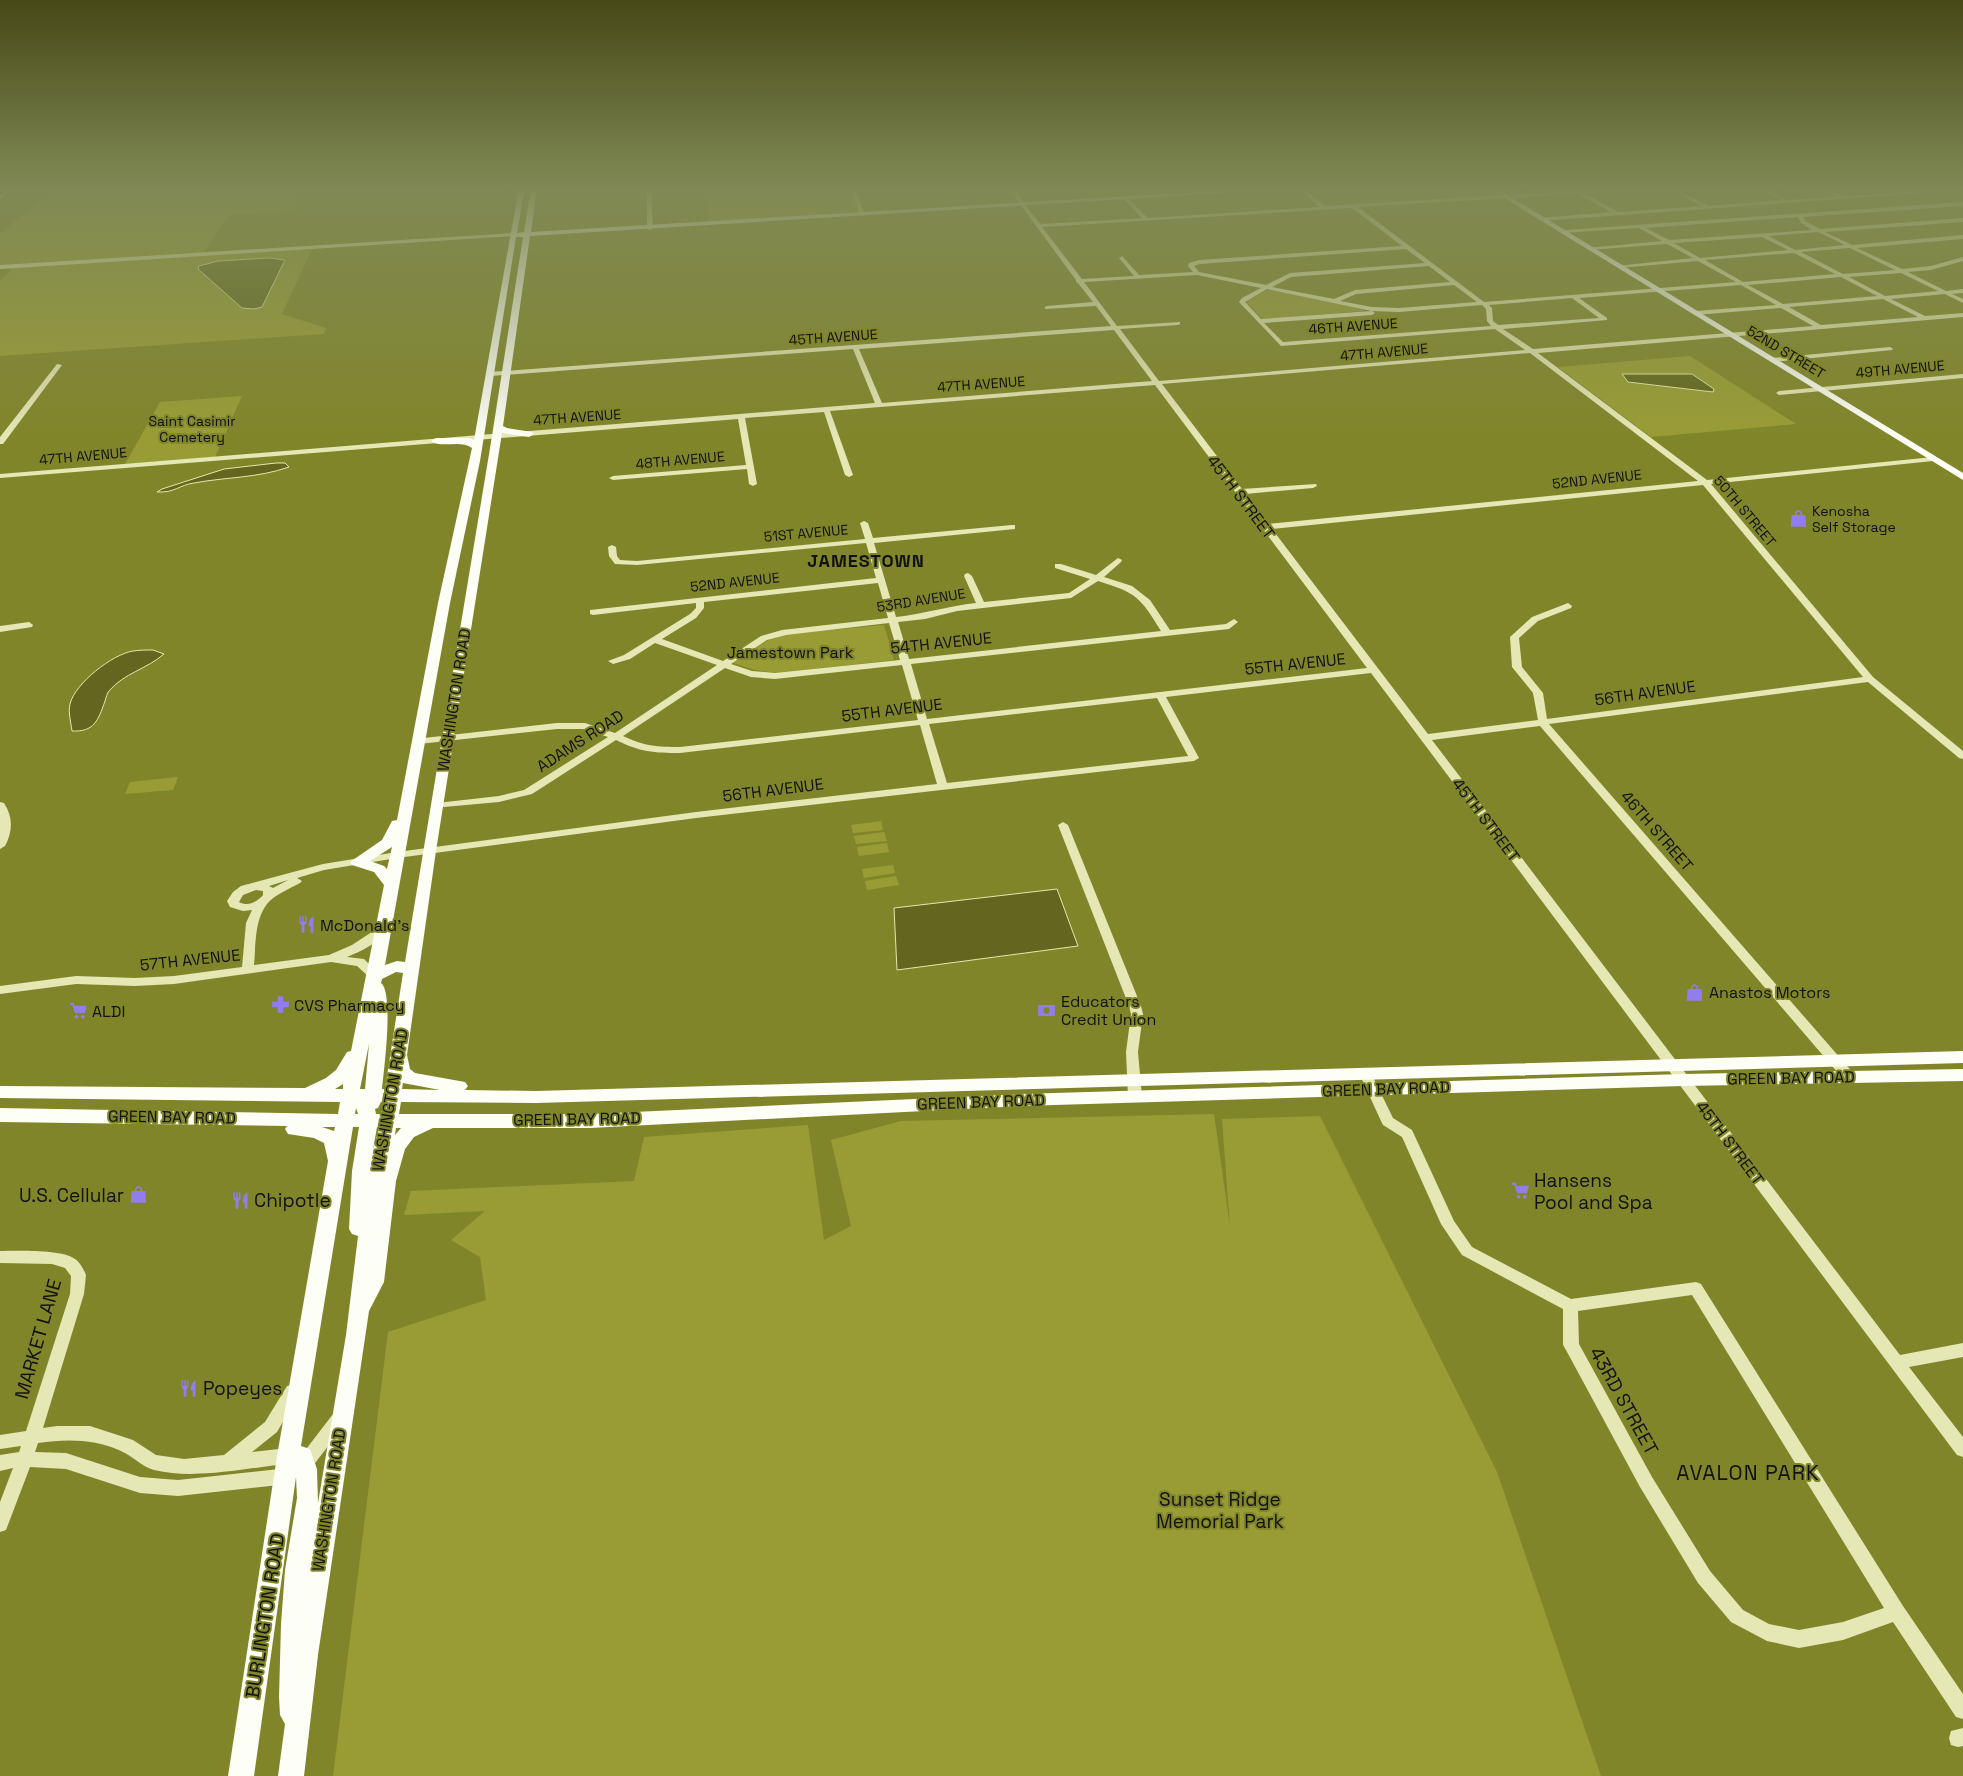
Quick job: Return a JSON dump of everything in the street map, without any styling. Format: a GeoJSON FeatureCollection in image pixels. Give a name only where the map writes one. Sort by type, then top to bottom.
{"type":"FeatureCollection","features":[{"type":"Feature","properties":{"kind":"main road","name":"WASHINGTON ROAD"},"geometry":{"type":"LineString","coordinates":[[291,1776],[296,1749],[306,1655],[358,1316],[379,1121],[393,1095],[428,851],[448,737],[457,602],[478,442],[507,271]]}},
{"type":"Feature","properties":{"kind":"main road","name":"WASHINGTON ROAD"},"geometry":{"type":"LineString","coordinates":[[293,1466],[303,1374],[335,1170],[375,976],[419,740],[457,602],[497,431],[521,271]]}},
{"type":"Feature","properties":{"kind":"main road","name":"52ND STREET"},"geometry":{"type":"LineString","coordinates":[[1627,271],[1932,459],[1958,471],[1963,477]]}},
{"type":"Feature","properties":{"kind":"main road"},"geometry":{"type":"LineString","coordinates":[[497,431],[529,434]]}},
{"type":"Feature","properties":{"kind":"main road"},"geometry":{"type":"LineString","coordinates":[[436,441],[478,442]]}},
{"type":"Feature","properties":{"kind":"main road"},"geometry":{"type":"LineString","coordinates":[[357,862],[382,848],[394,837],[399,817],[407,802]]}},
{"type":"Feature","properties":{"kind":"main road"},"geometry":{"type":"LineString","coordinates":[[357,862],[377,868],[384,873],[391,884]]}},
{"type":"Feature","properties":{"kind":"main road"},"geometry":{"type":"LineString","coordinates":[[379,1121],[378,1114],[373,1107],[371,1095],[377,1057],[380,1016],[375,976],[391,967],[404,966],[411,970]]}},
{"type":"Feature","properties":{"kind":"main road"},"geometry":{"type":"LineString","coordinates":[[296,1094],[331,1084],[345,1074],[352,1060],[369,1002]]}},
{"type":"Feature","properties":{"kind":"main road"},"geometry":{"type":"LineString","coordinates":[[399,1053],[402,1072],[405,1076],[414,1080],[440,1085],[588,1088],[637,1094]]}},
{"type":"Feature","properties":{"kind":"main road","name":"GREEN BAY ROAD"},"geometry":{"type":"LineString","coordinates":[[0,1115],[346,1121],[590,1121],[1366,1073],[1963,1057]]}},
{"type":"Feature","properties":{"kind":"main road","name":"GREEN BAY ROAD"},"geometry":{"type":"LineString","coordinates":[[0,1092],[536,1097],[1134,1088],[1373,1089],[1682,1080],[1963,1075]]}},
{"type":"Feature","properties":{"kind":"main road"},"geometry":{"type":"LineString","coordinates":[[350,1095],[361,1100],[366,1109],[379,1121]]}},
{"type":"Feature","properties":{"kind":"main road"},"geometry":{"type":"LineString","coordinates":[[166,1117],[206,1127],[304,1129],[315,1131],[333,1140],[335,1170]]}},
{"type":"Feature","properties":{"kind":"main road"},"geometry":{"type":"LineString","coordinates":[[358,1316],[374,1282],[389,1174],[396,1146],[402,1137],[415,1128],[443,1121]]}},
{"type":"Feature","properties":{"kind":"main road"},"geometry":{"type":"LineString","coordinates":[[293,1466],[307,1497],[296,1575],[290,1687],[296,1749]]}},
{"type":"Feature","properties":{"kind":"main road","name":"BURLINGTON ROAD"},"geometry":{"type":"LineString","coordinates":[[241,1776],[293,1466]]}},
{"type":"Feature","properties":{"kind":"street","name":"45TH STREET"},"geometry":{"type":"LineString","coordinates":[[1071,271],[1963,1450]]}},
{"type":"Feature","properties":{"kind":"street"},"geometry":{"type":"LineString","coordinates":[[1133,271],[1138,277]]}},
{"type":"Feature","properties":{"kind":"street"},"geometry":{"type":"LineString","coordinates":[[1343,271],[1290,275],[1244,299],[1242,302],[1261,321],[1902,271],[1963,301]]}},
{"type":"Feature","properties":{"kind":"street"},"geometry":{"type":"LineString","coordinates":[[1440,271],[1489,308],[1490,321],[1530,352]]}},
{"type":"Feature","properties":{"kind":"street"},"geometry":{"type":"LineString","coordinates":[[1719,271],[1820,327]]}},
{"type":"Feature","properties":{"kind":"street"},"geometry":{"type":"LineString","coordinates":[[1834,271],[1926,319]]}},
{"type":"Feature","properties":{"kind":"street"},"geometry":{"type":"LineString","coordinates":[[1078,281],[1196,273],[1268,286],[1372,309],[1399,310]]}},
{"type":"Feature","properties":{"kind":"street"},"geometry":{"type":"LineString","coordinates":[[1336,300],[1355,292],[1455,283]]}},
{"type":"Feature","properties":{"kind":"street"},"geometry":{"type":"LineString","coordinates":[[1695,313],[1946,293],[1963,290]]}},
{"type":"Feature","properties":{"kind":"street","name":"46TH AVENUE"},"geometry":{"type":"LineString","coordinates":[[1261,321],[1281,344],[1605,319],[1572,296]]}},
{"type":"Feature","properties":{"kind":"street"},"geometry":{"type":"LineString","coordinates":[[1047,308],[1096,304]]}},
{"type":"Feature","properties":{"kind":"street","name":"47TH AVENUE"},"geometry":{"type":"LineString","coordinates":[[529,434],[1963,315]]}},
{"type":"Feature","properties":{"kind":"street","name":"45TH AVENUE"},"geometry":{"type":"LineString","coordinates":[[490,374],[1178,323]]}},
{"type":"Feature","properties":{"kind":"street"},"geometry":{"type":"LineString","coordinates":[[856,348],[879,405]]}},
{"type":"Feature","properties":{"kind":"street"},"geometry":{"type":"LineString","coordinates":[[1772,360],[1890,349]]}},
{"type":"Feature","properties":{"kind":"street","name":"50TH STREET"},"geometry":{"type":"LineString","coordinates":[[1530,352],[1553,366],[1705,482],[1870,679],[1963,756]]}},
{"type":"Feature","properties":{"kind":"street"},"geometry":{"type":"LineString","coordinates":[[0,442],[59,366]]}},
{"type":"Feature","properties":{"kind":"street","name":"49TH AVENUE"},"geometry":{"type":"LineString","coordinates":[[1779,393],[1963,376]]}},
{"type":"Feature","properties":{"kind":"street"},"geometry":{"type":"LineString","coordinates":[[826,409],[850,475]]}},
{"type":"Feature","properties":{"kind":"street"},"geometry":{"type":"LineString","coordinates":[[741,417],[748,467],[753,484]]}},
{"type":"Feature","properties":{"kind":"street"},"geometry":{"type":"LineString","coordinates":[[478,442],[497,431]]}},
{"type":"Feature","properties":{"kind":"street","name":"47TH AVENUE"},"geometry":{"type":"LineString","coordinates":[[0,476],[436,441]]}},
{"type":"Feature","properties":{"kind":"street","name":"52ND AVENUE"},"geometry":{"type":"LineString","coordinates":[[1265,528],[1932,459]]}},
{"type":"Feature","properties":{"kind":"street","name":"48TH AVENUE"},"geometry":{"type":"LineString","coordinates":[[613,478],[748,467]]}},
{"type":"Feature","properties":{"kind":"street"},"geometry":{"type":"LineString","coordinates":[[1238,492],[1313,486]]}},
{"type":"Feature","properties":{"kind":"street"},"geometry":{"type":"LineString","coordinates":[[864,523],[943,787]]}},
{"type":"Feature","properties":{"kind":"street","name":"51ST AVENUE"},"geometry":{"type":"LineString","coordinates":[[612,547],[613,556],[618,562],[636,563],[1012,527]]}},
{"type":"Feature","properties":{"kind":"street","name":"53RD AVENUE"},"geometry":{"type":"LineString","coordinates":[[725,664],[764,638],[785,632],[925,616],[981,604],[1071,595],[1099,577],[1118,560]]}},
{"type":"Feature","properties":{"kind":"street"},"geometry":{"type":"LineString","coordinates":[[1058,566],[1099,577],[1129,588],[1147,602],[1167,634]]}},
{"type":"Feature","properties":{"kind":"street"},"geometry":{"type":"LineString","coordinates":[[968,576],[981,604]]}},
{"type":"Feature","properties":{"kind":"street","name":"52ND AVENUE"},"geometry":{"type":"LineString","coordinates":[[593,612],[880,580]]}},
{"type":"Feature","properties":{"kind":"street"},"geometry":{"type":"LineString","coordinates":[[613,661],[627,657],[693,616],[700,608],[700,600]]}},
{"type":"Feature","properties":{"kind":"street"},"geometry":{"type":"LineString","coordinates":[[1543,723],[1538,693],[1517,667],[1514,637],[1535,619],[1568,606]]}},
{"type":"Feature","properties":{"kind":"street","name":"54TH AVENUE"},"geometry":{"type":"LineString","coordinates":[[655,640],[751,674],[776,676],[1167,634],[1229,626],[1234,622]]}},
{"type":"Feature","properties":{"kind":"street"},"geometry":{"type":"LineString","coordinates":[[0,628],[29,625]]}},
{"type":"Feature","properties":{"kind":"street","name":"ADAMS ROAD"},"geometry":{"type":"LineString","coordinates":[[437,806],[499,799],[528,792],[725,664]]}},
{"type":"Feature","properties":{"kind":"street","name":"55TH AVENUE"},"geometry":{"type":"LineString","coordinates":[[419,740],[566,726],[585,726],[615,736],[638,747],[658,750],[680,750],[1373,670]]}},
{"type":"Feature","properties":{"kind":"street","name":"56TH AVENUE"},"geometry":{"type":"LineString","coordinates":[[1424,738],[1870,679]]}},
{"type":"Feature","properties":{"kind":"street","name":"56TH AVENUE"},"geometry":{"type":"LineString","coordinates":[[241,907],[234,904],[234,897],[240,891],[322,867],[397,855],[696,816],[1194,758],[1160,694]]}},
{"type":"Feature","properties":{"kind":"street","name":"46TH STREET"},"geometry":{"type":"LineString","coordinates":[[1543,723],[1850,1078]]}},
{"type":"Feature","properties":{"kind":"street"},"geometry":{"type":"LineString","coordinates":[[0,805],[5,811],[7,828],[0,846]]}},
{"type":"Feature","properties":{"kind":"street"},"geometry":{"type":"LineString","coordinates":[[1063,825],[1135,1006],[1137,1014],[1132,1052],[1134,1088]]}},
{"type":"Feature","properties":{"kind":"street","name":"56TH AVENUE"},"geometry":{"type":"LineString","coordinates":[[264,901],[312,875],[357,862]]}},
{"type":"Feature","properties":{"kind":"street"},"geometry":{"type":"LineString","coordinates":[[248,970],[252,923],[268,890],[256,886]]}},
{"type":"Feature","properties":{"kind":"street"},"geometry":{"type":"LineString","coordinates":[[241,907],[251,907],[264,901]]}},
{"type":"Feature","properties":{"kind":"street"},"geometry":{"type":"LineString","coordinates":[[241,907],[248,914],[252,923]]}},
{"type":"Feature","properties":{"kind":"street","name":"57TH AVENUE"},"geometry":{"type":"LineString","coordinates":[[0,990],[76,980],[158,982],[324,960],[346,954],[368,943],[384,928]]}},
{"type":"Feature","properties":{"kind":"street","name":"57TH AVENUE"},"geometry":{"type":"LineString","coordinates":[[324,960],[360,962],[375,976]]}},
{"type":"Feature","properties":{"kind":"street"},"geometry":{"type":"LineString","coordinates":[[1366,1073],[1388,1121],[1407,1134],[1448,1224],[1467,1251],[1570,1306],[1696,1288],[1897,1612],[1963,1710]]}},
{"type":"Feature","properties":{"kind":"street","name":"MARKET LANE"},"geometry":{"type":"LineString","coordinates":[[0,1257],[52,1258],[70,1262],[79,1275],[77,1294],[32,1436],[0,1524]]}},
{"type":"Feature","properties":{"kind":"street","name":"43RD STREET"},"geometry":{"type":"LineString","coordinates":[[1570,1306],[1571,1345],[1650,1490],[1704,1577],[1736,1616],[1767,1632],[1798,1639],[1843,1631],[1897,1612]]}},
{"type":"Feature","properties":{"kind":"street"},"geometry":{"type":"LineString","coordinates":[[1897,1362],[1963,1350]]}},
{"type":"Feature","properties":{"kind":"street"},"geometry":{"type":"LineString","coordinates":[[225,1464],[271,1427],[280,1415],[303,1374]]}},
{"type":"Feature","properties":{"kind":"street"},"geometry":{"type":"LineString","coordinates":[[0,1463],[25,1458],[66,1461],[140,1486],[178,1488],[293,1466],[342,1414]]}},
{"type":"Feature","properties":{"kind":"street"},"geometry":{"type":"LineString","coordinates":[[0,1442],[57,1433],[90,1433],[127,1445],[153,1462],[184,1467],[225,1464],[293,1466]]}},
{"type":"Feature","properties":{"kind":"green space"},"geometry":{"type":"Polygon","coordinates":[[[9,271],[302,271],[282,314],[326,328],[324,334],[0,356],[0,281],[9,271]]]}},
{"type":"Feature","properties":{"kind":"green space"},"geometry":{"type":"Polygon","coordinates":[[[1269,289],[1363,309],[1364,311],[1263,319],[1247,303],[1269,289]]]}},
{"type":"Feature","properties":{"kind":"green space"},"geometry":{"type":"Polygon","coordinates":[[[1690,356],[1796,424],[1651,437],[1558,367],[1690,356]]]}},
{"type":"Feature","properties":{"kind":"green space","name":"Saint Casimir Cemetery"},"geometry":{"type":"Polygon","coordinates":[[[242,396],[215,457],[125,464],[160,402],[242,396]]]}},
{"type":"Feature","properties":{"kind":"green space","name":"Jamestown Park"},"geometry":{"type":"Polygon","coordinates":[[[884,625],[894,660],[777,673],[755,670],[733,663],[768,640],[787,634],[884,625]]]}},
{"type":"Feature","properties":{"kind":"green space"},"geometry":{"type":"Polygon","coordinates":[[[178,777],[173,790],[125,794],[130,782],[178,777]]]}},
{"type":"Feature","properties":{"kind":"green space"},"geometry":{"type":"Polygon","coordinates":[[[881,821],[883,830],[853,833],[851,825],[881,821]]]}},
{"type":"Feature","properties":{"kind":"green space"},"geometry":{"type":"Polygon","coordinates":[[[884,832],[887,841],[856,844],[854,836],[884,832]]]}},
{"type":"Feature","properties":{"kind":"green space"},"geometry":{"type":"Polygon","coordinates":[[[887,843],[889,852],[859,856],[857,847],[887,843]]]}},
{"type":"Feature","properties":{"kind":"green space"},"geometry":{"type":"Polygon","coordinates":[[[893,865],[895,873],[864,878],[862,869],[893,865]]]}},
{"type":"Feature","properties":{"kind":"green space"},"geometry":{"type":"Polygon","coordinates":[[[896,876],[899,885],[867,890],[865,881],[896,876]]]}},
{"type":"Feature","properties":{"kind":"green space","name":"Sunset Ridge Memorial Park"},"geometry":{"type":"Polygon","coordinates":[[[1214,1114],[1230,1227],[1222,1119],[1320,1116],[1497,1472],[1601,1776],[333,1776],[388,1332],[486,1300],[480,1257],[451,1240],[485,1211],[404,1215],[411,1191],[634,1181],[644,1137],[808,1125],[824,1240],[851,1226],[831,1140],[901,1121],[1214,1114]]]}},
{"type":"Feature","properties":{"kind":"shaded area"},"geometry":{"type":"Polygon","coordinates":[[[200,271],[280,271],[262,307],[254,309],[242,308],[200,271]]]}},
{"type":"Feature","properties":{"kind":"shaded area"},"geometry":{"type":"Polygon","coordinates":[[[1622,374],[1692,374],[1714,389],[1713,392],[1628,382],[1622,374]]]}},
{"type":"Feature","properties":{"kind":"shaded area"},"geometry":{"type":"Polygon","coordinates":[[[285,463],[289,467],[254,475],[194,483],[173,490],[157,492],[224,469],[285,463]]]}},
{"type":"Feature","properties":{"kind":"shaded area"},"geometry":{"type":"Polygon","coordinates":[[[153,650],[164,654],[129,675],[108,692],[94,724],[85,730],[72,731],[69,714],[70,704],[79,687],[87,679],[106,664],[125,653],[153,650]]]}},
{"type":"Feature","properties":{"kind":"shaded area"},"geometry":{"type":"Polygon","coordinates":[[[1057,889],[1078,946],[897,970],[894,908],[1057,889]]]}},
{"type":"Feature","properties":{"kind":"place","name":"Kenosha Self Storage"},"geometry":{"type":"Point","coordinates":[1798,519]}},
{"type":"Feature","properties":{"kind":"place","name":"McDonald's"},"geometry":{"type":"Point","coordinates":[306,925]}},
{"type":"Feature","properties":{"kind":"place","name":"Anastos Motors"},"geometry":{"type":"Point","coordinates":[1695,992]}},
{"type":"Feature","properties":{"kind":"place","name":"CVS Pharmacy"},"geometry":{"type":"Point","coordinates":[280,1005]}},
{"type":"Feature","properties":{"kind":"place","name":"Educators Credit Union"},"geometry":{"type":"Point","coordinates":[1047,1010]}},
{"type":"Feature","properties":{"kind":"place","name":"ALDI"},"geometry":{"type":"Point","coordinates":[78,1011]}},
{"type":"Feature","properties":{"kind":"place","name":"Hansens Pool and Spa"},"geometry":{"type":"Point","coordinates":[1520,1191]}},
{"type":"Feature","properties":{"kind":"place","name":"U.S. Cellular"},"geometry":{"type":"Point","coordinates":[138,1195]}},
{"type":"Feature","properties":{"kind":"place","name":"Chipotle"},"geometry":{"type":"Point","coordinates":[240,1200]}},
{"type":"Feature","properties":{"kind":"place","name":"Popeyes"},"geometry":{"type":"Point","coordinates":[189,1388]}},
{"type":"Feature","properties":{"kind":"district","name":"JAMESTOWN"},"geometry":{"type":"Point","coordinates":[866,560]}},
{"type":"Feature","properties":{"kind":"district","name":"AVALON PARK"},"geometry":{"type":"Point","coordinates":[1748,1472]}}]}
